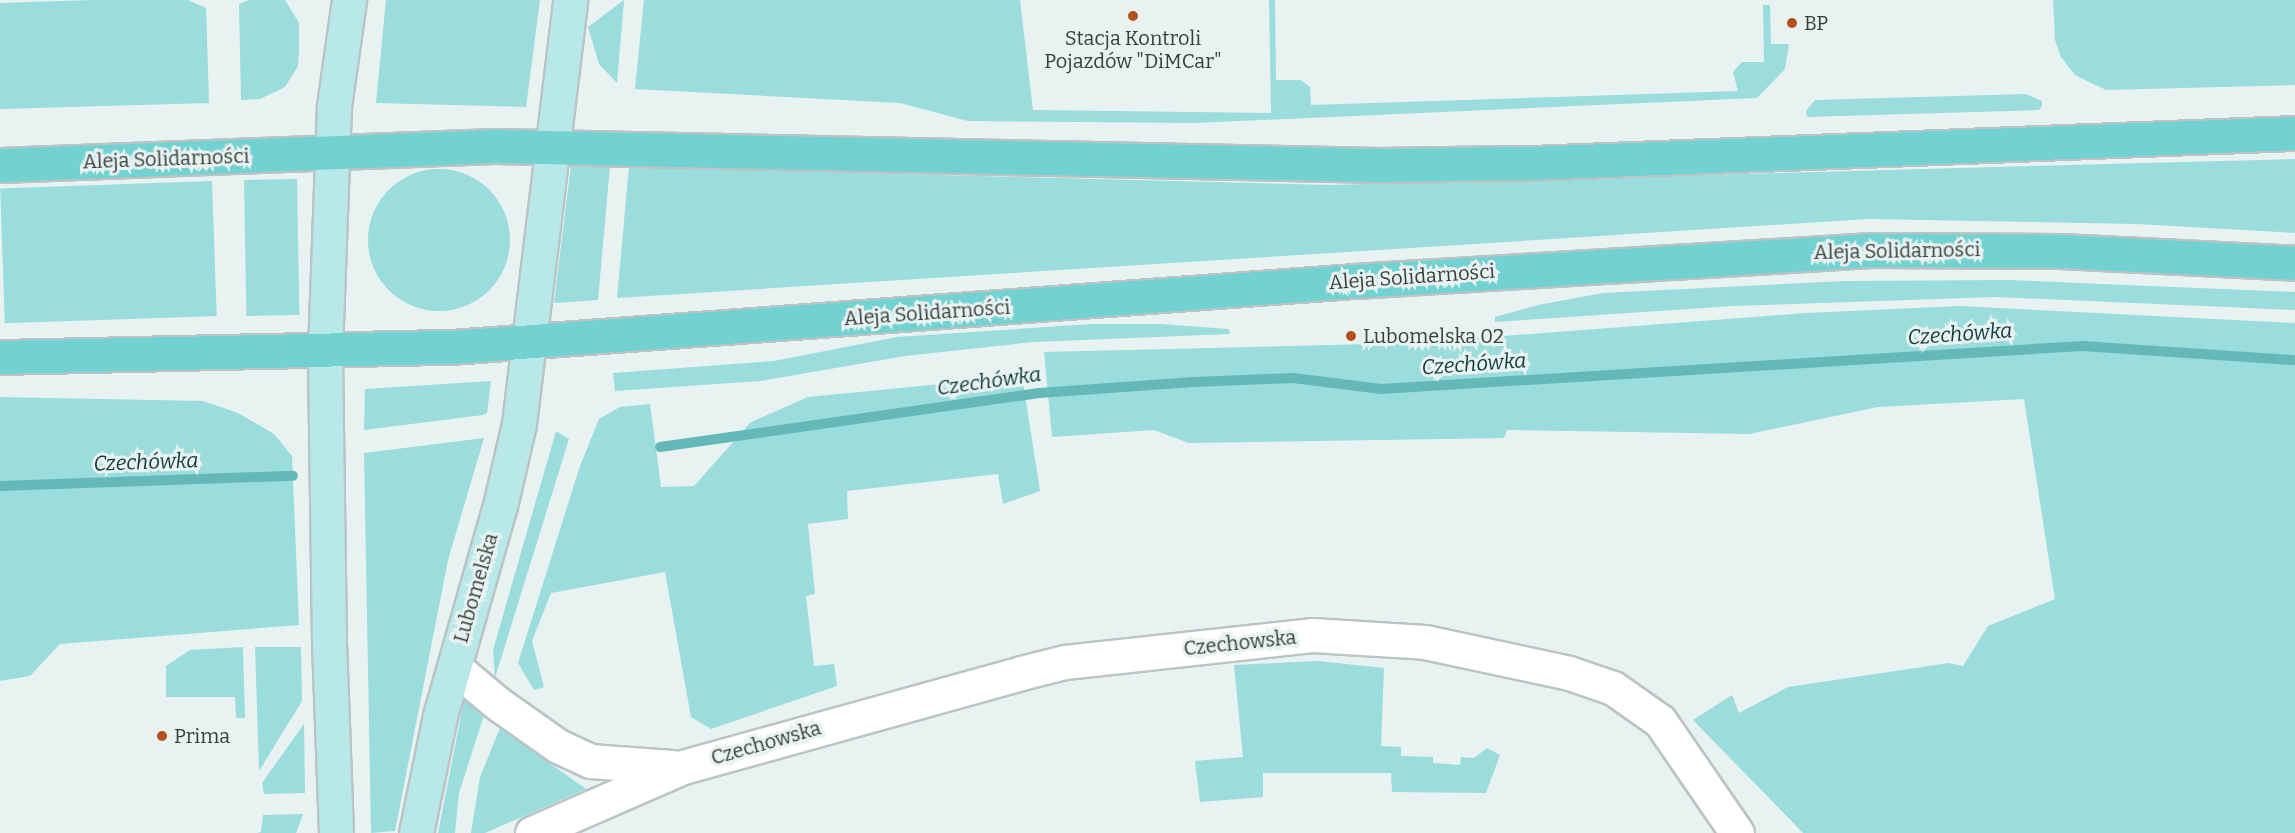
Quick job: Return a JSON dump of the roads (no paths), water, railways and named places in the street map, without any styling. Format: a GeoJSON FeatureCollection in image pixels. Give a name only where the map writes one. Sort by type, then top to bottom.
{"type":"FeatureCollection","features":[{"type":"Feature","properties":{"kind":"main road"},"geometry":{"type":"LineString","coordinates":[[554,146],[1379,165],[1531,163],[2295,133]]}},
{"type":"Feature","properties":{"kind":"main road","name":"Aleja Solidarności"},"geometry":{"type":"LineString","coordinates":[[0,165],[554,146]]}},
{"type":"Feature","properties":{"kind":"main road","name":"Aleja Solidarności"},"geometry":{"type":"LineString","coordinates":[[325,351],[530,342],[1354,281],[1872,250],[2061,251],[2295,263]]}},
{"type":"Feature","properties":{"kind":"main road"},"geometry":{"type":"LineString","coordinates":[[0,357],[325,351]]}},
{"type":"Feature","properties":{"kind":"street"},"geometry":{"type":"LineString","coordinates":[[336,833],[328,642],[325,351],[331,154],[349,0]]}},
{"type":"Feature","properties":{"kind":"street","name":"Lubomelska"},"geometry":{"type":"LineString","coordinates":[[416,833],[426,773],[513,453],[530,342],[570,0]]}},
{"type":"Feature","properties":{"kind":"street","name":"Czechowska"},"geometry":{"type":"LineString","coordinates":[[532,833],[682,767],[1065,662],[1312,635],[1380,637],[1425,642],[1569,673],[1613,688],[1660,721],[1737,833]]}},
{"type":"Feature","properties":{"kind":"street","name":"Czechowska"},"geometry":{"type":"LineString","coordinates":[[454,667],[515,716],[558,746],[590,760],[682,767]]}},
{"type":"Feature","properties":{"kind":"waterway","name":"Czechówka"},"geometry":{"type":"LineString","coordinates":[[660,447],[1039,393],[1194,382],[1293,378],[1381,389],[2082,346],[2295,360]]}},
{"type":"Feature","properties":{"kind":"waterway","name":"Czechówka"},"geometry":{"type":"LineString","coordinates":[[0,486],[293,476]]}},
{"type":"Feature","properties":{"kind":"place","name":"Stacja Kontroli Pojazdów \"DiMCar\""},"geometry":{"type":"Point","coordinates":[1133,16]}},
{"type":"Feature","properties":{"kind":"place","name":"BP"},"geometry":{"type":"Point","coordinates":[1792,23]}},
{"type":"Feature","properties":{"kind":"place","name":"Lubomelska 02"},"geometry":{"type":"Point","coordinates":[1351,336]}},
{"type":"Feature","properties":{"kind":"place","name":"Prima"},"geometry":{"type":"Point","coordinates":[162,736]}}]}
